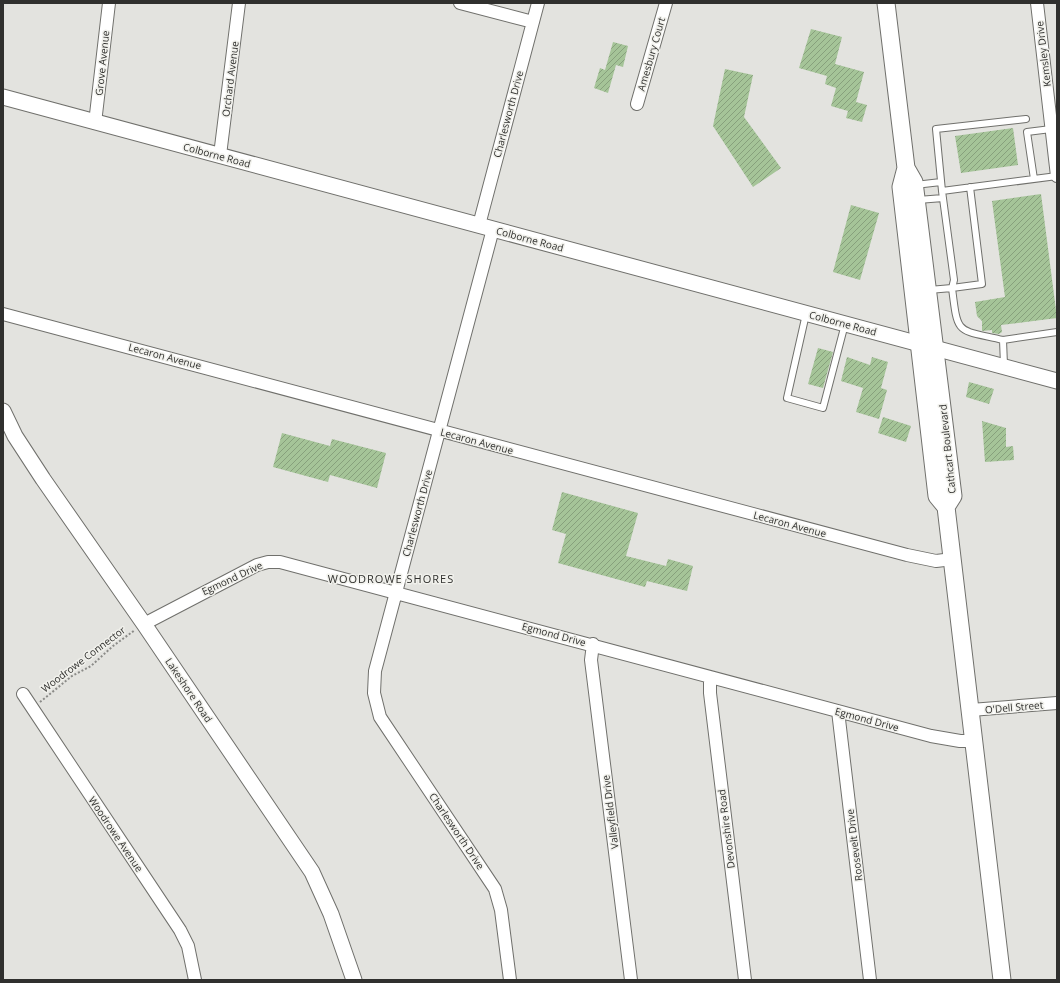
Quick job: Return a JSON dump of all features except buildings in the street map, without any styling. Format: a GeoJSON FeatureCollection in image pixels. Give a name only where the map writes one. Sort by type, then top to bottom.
{"type":"FeatureCollection","features":[{"type":"Feature","properties":{"kind":"main road"},"geometry":{"type":"LineString","coordinates":[[886,3],[906,168]]}},
{"type":"Feature","properties":{"kind":"main road","name":"Cathcart Boulevard"},"geometry":{"type":"LineString","coordinates":[[906,168],[915,193],[928,290],[927,345],[937,496],[946,507],[953,559]]}},
{"type":"Feature","properties":{"kind":"main road","name":"Cathcart Boulevard"},"geometry":{"type":"LineString","coordinates":[[906,168],[901,187],[927,345]]}},
{"type":"Feature","properties":{"kind":"main road"},"geometry":{"type":"LineString","coordinates":[[953,559],[1002,980]]}},
{"type":"Feature","properties":{"kind":"street","name":"Grove Avenue"},"geometry":{"type":"LineString","coordinates":[[95,123],[109,3]]}},
{"type":"Feature","properties":{"kind":"street","name":"Orchard Avenue"},"geometry":{"type":"LineString","coordinates":[[220,155],[239,3]]}},
{"type":"Feature","properties":{"kind":"street"},"geometry":{"type":"LineString","coordinates":[[460,3],[533,22]]}},
{"type":"Feature","properties":{"kind":"street","name":"Charlesworth Drive"},"geometry":{"type":"LineString","coordinates":[[479,226],[538,3]]}},
{"type":"Feature","properties":{"kind":"street","name":"Amesbury Court"},"geometry":{"type":"LineString","coordinates":[[637,104],[666,3]]}},
{"type":"Feature","properties":{"kind":"street","name":"Kemsley Drive"},"geometry":{"type":"LineString","coordinates":[[1037,3],[1051,75],[1052,129],[1057,176]]}},
{"type":"Feature","properties":{"kind":"street","name":"Colborne Road"},"geometry":{"type":"LineString","coordinates":[[3,97],[1057,381]]}},
{"type":"Feature","properties":{"kind":"street","name":"Charlesworth Drive"},"geometry":{"type":"LineString","coordinates":[[493,229],[395,592],[375,672],[374,693],[380,717],[495,889],[501,910],[510,980]]}},
{"type":"Feature","properties":{"kind":"street","name":"Lecaron Avenue"},"geometry":{"type":"LineString","coordinates":[[3,314],[907,555],[936,560],[953,559]]}},
{"type":"Feature","properties":{"kind":"street","name":"Lakeshore Road"},"geometry":{"type":"LineString","coordinates":[[3,411],[15,436],[43,479],[144,624],[312,872],[331,914],[354,980]]}},
{"type":"Feature","properties":{"kind":"street","name":"Egmond Drive"},"geometry":{"type":"LineString","coordinates":[[144,624],[257,565],[268,562],[292,563],[931,736],[960,741],[975,741]]}},
{"type":"Feature","properties":{"kind":"street","name":"Valleyfield Drive"},"geometry":{"type":"LineString","coordinates":[[593,644],[591,660],[631,980]]}},
{"type":"Feature","properties":{"kind":"street","name":"Devonshire Road"},"geometry":{"type":"LineString","coordinates":[[710,677],[710,693],[745,980]]}},
{"type":"Feature","properties":{"kind":"street","name":"Woodrowe Avenue"},"geometry":{"type":"LineString","coordinates":[[23,694],[180,930],[188,946],[195,980]]}},
{"type":"Feature","properties":{"kind":"street","name":"O'Dell Street"},"geometry":{"type":"LineString","coordinates":[[971,710],[1057,703]]}},
{"type":"Feature","properties":{"kind":"street","name":"Roosevelt Drive"},"geometry":{"type":"LineString","coordinates":[[838,711],[870,980]]}},
{"type":"Feature","properties":{"kind":"lane"},"geometry":{"type":"LineString","coordinates":[[1026,119],[936,130],[942,191],[954,280],[952,288],[955,317],[958,326],[964,331],[1003,340],[1057,332]]}},
{"type":"Feature","properties":{"kind":"lane"},"geometry":{"type":"LineString","coordinates":[[1034,179],[1027,132],[1052,129]]}},
{"type":"Feature","properties":{"kind":"lane"},"geometry":{"type":"LineString","coordinates":[[942,191],[1057,176]]}},
{"type":"Feature","properties":{"kind":"lane"},"geometry":{"type":"LineString","coordinates":[[915,193],[941,182]]}},
{"type":"Feature","properties":{"kind":"lane"},"geometry":{"type":"LineString","coordinates":[[928,290],[982,284],[970,187]]}},
{"type":"Feature","properties":{"kind":"lane"},"geometry":{"type":"LineString","coordinates":[[915,193],[943,198]]}},
{"type":"Feature","properties":{"kind":"lane"},"geometry":{"type":"LineString","coordinates":[[806,313],[787,398],[823,408],[845,324]]}},
{"type":"Feature","properties":{"kind":"lane"},"geometry":{"type":"LineString","coordinates":[[1003,340],[1004,366]]}},
{"type":"Feature","properties":{"kind":"path","name":"Woodrowe Connector"},"geometry":{"type":"LineString","coordinates":[[33,708],[72,676],[91,666],[113,646],[144,624]]}},
{"type":"Feature","properties":{"kind":"district","name":"WOODROWE SHORES"},"geometry":{"type":"Point","coordinates":[391,579]}}]}
